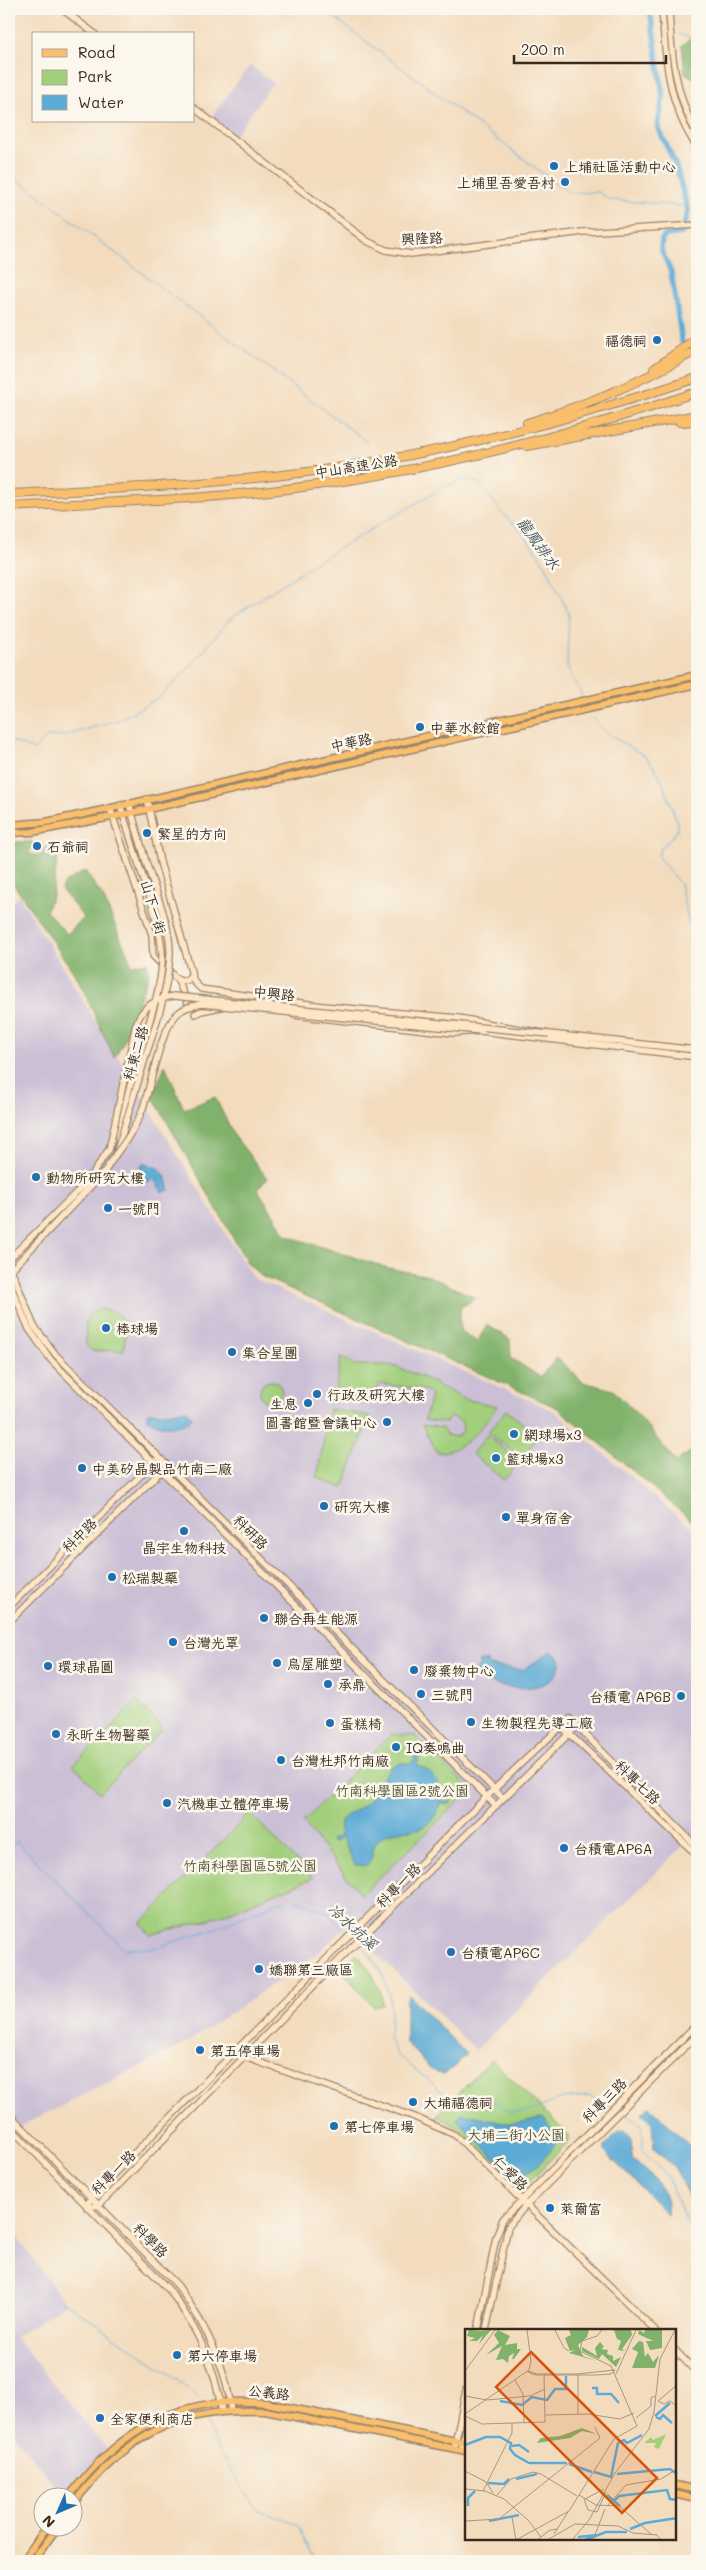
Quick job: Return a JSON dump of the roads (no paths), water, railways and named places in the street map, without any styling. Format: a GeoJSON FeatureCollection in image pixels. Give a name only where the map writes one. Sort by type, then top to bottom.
{"type":"FeatureCollection","features":[{"type":"Feature","properties":{"kind":"highway"},"geometry":{"type":"LineString","coordinates":[[636,381],[697,338]]}},
{"type":"Feature","properties":{"kind":"highway"},"geometry":{"type":"LineString","coordinates":[[513,431],[521,425],[591,401],[648,377],[697,350]]}},
{"type":"Feature","properties":{"kind":"highway","name":"中山高速公路"},"geometry":{"type":"LineString","coordinates":[[9,494],[198,484],[309,472],[427,452],[635,399],[697,378]]}},
{"type":"Feature","properties":{"kind":"highway","name":"中山高速公路"},"geometry":{"type":"LineString","coordinates":[[9,507],[251,493],[382,475],[510,448],[697,392]]}},
{"type":"Feature","properties":{"kind":"highway"},"geometry":{"type":"LineString","coordinates":[[510,448],[542,444],[697,415]]}},
{"type":"Feature","properties":{"kind":"highway"},"geometry":{"type":"LineString","coordinates":[[633,426],[697,421]]}},
{"type":"Feature","properties":{"kind":"main road","name":"中華路"},"geometry":{"type":"LineString","coordinates":[[9,825],[46,822],[697,676]]}},
{"type":"Feature","properties":{"kind":"main road","name":"中華路"},"geometry":{"type":"LineString","coordinates":[[9,833],[32,832],[122,815],[697,684]]}},
{"type":"Feature","properties":{"kind":"main road"},"geometry":{"type":"LineString","coordinates":[[363,752],[365,760]]}},
{"type":"Feature","properties":{"kind":"main road","name":"公義路"},"geometry":{"type":"LineString","coordinates":[[75,2488],[86,2473],[124,2438],[158,2418],[186,2409],[241,2400],[266,2403],[464,2443]]}},
{"type":"Feature","properties":{"kind":"main road","name":"公義路"},"geometry":{"type":"LineString","coordinates":[[82,2492],[93,2478],[129,2444],[164,2426],[188,2417],[231,2411],[265,2411],[464,2451]]}},
{"type":"Feature","properties":{"kind":"main road"},"geometry":{"type":"LineString","coordinates":[[676,2486],[697,2490]]}},
{"type":"Feature","properties":{"kind":"main road"},"geometry":{"type":"LineString","coordinates":[[676,2494],[697,2499]]}},
{"type":"Feature","properties":{"kind":"main road"},"geometry":{"type":"LineString","coordinates":[[23,2561],[39,2538]]}},
{"type":"Feature","properties":{"kind":"main road"},"geometry":{"type":"LineString","coordinates":[[33,2561],[49,2538]]}},
{"type":"Feature","properties":{"kind":"street"},"geometry":{"type":"LineString","coordinates":[[62,9],[92,32]]}},
{"type":"Feature","properties":{"kind":"street"},"geometry":{"type":"LineString","coordinates":[[662,9],[665,60],[670,87],[680,116],[697,147]]}},
{"type":"Feature","properties":{"kind":"street"},"geometry":{"type":"LineString","coordinates":[[669,9],[677,83],[684,108],[697,134]]}},
{"type":"Feature","properties":{"kind":"street","name":"興隆路"},"geometry":{"type":"LineString","coordinates":[[195,109],[367,241],[386,250],[411,254],[582,232],[697,225]]}},
{"type":"Feature","properties":{"kind":"street","name":"中興路"},"geometry":{"type":"LineString","coordinates":[[147,799],[160,862],[194,982],[201,989],[323,1006],[458,1018],[550,1034]]}},
{"type":"Feature","properties":{"kind":"street","name":"科東二路"},"geometry":{"type":"LineString","coordinates":[[9,1259],[86,1182],[109,1150],[163,1000],[170,955],[168,936],[128,803]]}},
{"type":"Feature","properties":{"kind":"street","name":"科東二路"},"geometry":{"type":"LineString","coordinates":[[10,1269],[86,1193],[105,1171],[116,1154],[145,1048],[158,989],[162,955],[160,936],[120,805]]}},
{"type":"Feature","properties":{"kind":"street","name":"山下一街"},"geometry":{"type":"LineString","coordinates":[[110,808],[152,936],[153,956],[177,979],[189,1005]]}},
{"type":"Feature","properties":{"kind":"street"},"geometry":{"type":"LineString","coordinates":[[177,979],[187,981],[192,974]]}},
{"type":"Feature","properties":{"kind":"street","name":"中興路"},"geometry":{"type":"LineString","coordinates":[[109,1150],[136,1024],[140,1014],[148,1005],[161,998],[174,996],[697,1050]]}},
{"type":"Feature","properties":{"kind":"street","name":"中興路"},"geometry":{"type":"LineString","coordinates":[[116,1154],[128,1139],[142,1110],[166,1034],[177,1014],[188,1006],[202,1004],[481,1031],[697,1057]]}},
{"type":"Feature","properties":{"kind":"street","name":"中興路"},"geometry":{"type":"LineString","coordinates":[[189,1005],[453,1033],[481,1031]]}},
{"type":"Feature","properties":{"kind":"street","name":"中興路"},"geometry":{"type":"LineString","coordinates":[[195,1014],[217,1007]]}},
{"type":"Feature","properties":{"kind":"street"},"geometry":{"type":"LineString","coordinates":[[574,1036],[583,1044]]}},
{"type":"Feature","properties":{"kind":"street"},"geometry":{"type":"LineString","coordinates":[[690,1056],[697,1050]]}},
{"type":"Feature","properties":{"kind":"street","name":"科研路"},"geometry":{"type":"LineString","coordinates":[[10,1269],[34,1326],[56,1355],[164,1468],[496,1806]]}},
{"type":"Feature","properties":{"kind":"street","name":"科研路"},"geometry":{"type":"LineString","coordinates":[[9,1282],[29,1329],[51,1360],[156,1459]]}},
{"type":"Feature","properties":{"kind":"street","name":"科中路"},"geometry":{"type":"LineString","coordinates":[[9,1607],[156,1459]]}},
{"type":"Feature","properties":{"kind":"street","name":"科研路"},"geometry":{"type":"LineString","coordinates":[[164,1468],[503,1798]]}},
{"type":"Feature","properties":{"kind":"street","name":"科中路"},"geometry":{"type":"LineString","coordinates":[[9,1622],[164,1468]]}},
{"type":"Feature","properties":{"kind":"street","name":"科專一路"},"geometry":{"type":"LineString","coordinates":[[87,2207],[91,2197],[148,2142],[233,2053],[495,1789],[570,1719]]}},
{"type":"Feature","properties":{"kind":"street","name":"科專七路"},"geometry":{"type":"LineString","coordinates":[[570,1719],[697,1847]]}},
{"type":"Feature","properties":{"kind":"street","name":"科專七路"},"geometry":{"type":"LineString","coordinates":[[562,1726],[697,1855]]}},
{"type":"Feature","properties":{"kind":"street","name":"科專一路"},"geometry":{"type":"LineString","coordinates":[[87,2207],[99,2205],[348,1951],[577,1726]]}},
{"type":"Feature","properties":{"kind":"street"},"geometry":{"type":"LineString","coordinates":[[372,1913],[379,1921]]}},
{"type":"Feature","properties":{"kind":"street"},"geometry":{"type":"LineString","coordinates":[[366,1920],[373,1927]]}},
{"type":"Feature","properties":{"kind":"street","name":"科專三路"},"geometry":{"type":"LineString","coordinates":[[478,2329],[496,2237],[503,2219],[697,2024]]}},
{"type":"Feature","properties":{"kind":"street","name":"科專三路"},"geometry":{"type":"LineString","coordinates":[[486,2329],[508,2226],[526,2205],[697,2035]]}},
{"type":"Feature","properties":{"kind":"street","name":"仁愛路"},"geometry":{"type":"LineString","coordinates":[[233,2053],[412,2116],[455,2135],[654,2329]]}},
{"type":"Feature","properties":{"kind":"street","name":"科學路"},"geometry":{"type":"LineString","coordinates":[[9,2114],[168,2274],[195,2310],[219,2358],[231,2411]]}},
{"type":"Feature","properties":{"kind":"street","name":"科學路"},"geometry":{"type":"LineString","coordinates":[[9,2126],[162,2281],[184,2311],[207,2352],[222,2412]]}},
{"type":"Feature","properties":{"kind":"street"},"geometry":{"type":"LineString","coordinates":[[676,2351],[697,2373]]}},
{"type":"Feature","properties":{"kind":"street"},"geometry":{"type":"LineString","coordinates":[[454,2449],[465,2395]]}},
{"type":"Feature","properties":{"kind":"street"},"geometry":{"type":"LineString","coordinates":[[464,2443],[464,2451]]}},
{"type":"Feature","properties":{"kind":"water"},"geometry":{"type":"Polygon","coordinates":[[[143,1164],[153,1166],[161,1171],[167,1180],[169,1190],[162,1192],[154,1179],[142,1183],[136,1177],[143,1164]]]}},
{"type":"Feature","properties":{"kind":"water"},"geometry":{"type":"Polygon","coordinates":[[[186,1410],[192,1417],[182,1425],[164,1426],[146,1418],[149,1412],[169,1413],[186,1410]]]}},
{"type":"Feature","properties":{"kind":"water"},"geometry":{"type":"Polygon","coordinates":[[[551,1651],[560,1659],[558,1672],[550,1680],[539,1685],[526,1688],[497,1685],[484,1681],[475,1675],[475,1670],[479,1667],[479,1661],[487,1661],[489,1666],[523,1670],[551,1651]]]}},
{"type":"Feature","properties":{"kind":"water"},"geometry":{"type":"Polygon","coordinates":[[[417,1752],[420,1753],[417,1765],[435,1778],[440,1789],[441,1801],[451,1801],[451,1804],[440,1803],[435,1816],[429,1824],[422,1828],[397,1831],[379,1839],[374,1845],[371,1859],[367,1866],[355,1865],[342,1838],[333,1843],[331,1840],[340,1836],[339,1828],[341,1822],[348,1814],[369,1800],[386,1773],[397,1764],[412,1764],[417,1752]]]}},
{"type":"Feature","properties":{"kind":"water"},"geometry":{"type":"Polygon","coordinates":[[[409,1995],[466,2054],[455,2067],[443,2074],[432,2070],[406,2043],[406,2002],[409,1995]]]}},
{"type":"Feature","properties":{"kind":"water"},"geometry":{"type":"Polygon","coordinates":[[[650,2106],[697,2153],[697,2215],[675,2168],[654,2148],[652,2124],[642,2114],[650,2106]]]}},
{"type":"Feature","properties":{"kind":"water"},"geometry":{"type":"Polygon","coordinates":[[[462,2113],[512,2124],[542,2118],[559,2137],[541,2162],[515,2178],[457,2120],[462,2113]]]}},
{"type":"Feature","properties":{"kind":"water"},"geometry":{"type":"Polygon","coordinates":[[[625,2131],[631,2138],[632,2158],[652,2176],[662,2189],[667,2205],[667,2214],[604,2151],[604,2147],[619,2132],[625,2131]]]}},
{"type":"Feature","properties":{"kind":"waterway"},"geometry":{"type":"LineString","coordinates":[[323,9],[569,193],[598,192],[610,200],[687,206]]}},
{"type":"Feature","properties":{"kind":"waterway"},"geometry":{"type":"LineString","coordinates":[[650,9],[663,96],[658,127],[676,166],[688,211],[682,233],[666,235],[662,239],[661,249],[671,272],[682,342]]}},
{"type":"Feature","properties":{"kind":"waterway"},"geometry":{"type":"LineString","coordinates":[[680,34],[697,41]]}},
{"type":"Feature","properties":{"kind":"waterway"},"geometry":{"type":"LineString","coordinates":[[9,173],[367,442]]}},
{"type":"Feature","properties":{"kind":"waterway"},"geometry":{"type":"LineString","coordinates":[[9,740],[34,750],[47,737],[63,736],[119,720],[160,697],[191,666],[230,619],[319,560],[444,487],[465,479],[479,483],[502,513],[523,533],[545,564],[569,614],[567,666],[582,696]]}},
{"type":"Feature","properties":{"kind":"waterway","name":"龍鳳排水"},"geometry":{"type":"LineString","coordinates":[[593,718],[606,733],[645,756],[659,774],[677,821],[677,831],[660,849],[658,857],[680,884],[697,959]]}},
{"type":"Feature","properties":{"kind":"waterway","name":"冷水坑溪"},"geometry":{"type":"LineString","coordinates":[[9,1850],[16,1841],[125,1949],[155,1948],[221,1926],[278,1902],[298,1901],[326,1911],[348,1933]]}},
{"type":"Feature","properties":{"kind":"waterway","name":"冷水坑溪"},"geometry":{"type":"LineString","coordinates":[[360,1944],[377,1965],[387,1987],[391,2012],[388,2038],[397,2055],[455,2102],[478,2100],[494,2102],[511,2112],[532,2111],[559,2099],[589,2096],[610,2107]]}},
{"type":"Feature","properties":{"kind":"waterway","name":"冷水坑溪"},"geometry":{"type":"LineString","coordinates":[[623,2113],[635,2120],[642,2128],[642,2151],[667,2176],[687,2223],[697,2236]]}},
{"type":"Feature","properties":{"kind":"waterway"},"geometry":{"type":"LineString","coordinates":[[62,2301],[177,2379],[199,2398]]}},
{"type":"Feature","properties":{"kind":"waterway"},"geometry":{"type":"LineString","coordinates":[[207,2423],[219,2453],[257,2509],[297,2525],[316,2561]]}},
{"type":"Feature","properties":{"kind":"place","name":"上埔社區活動中心"},"geometry":{"type":"Point","coordinates":[554,166]}},
{"type":"Feature","properties":{"kind":"place","name":"上埔里吾愛吾村"},"geometry":{"type":"Point","coordinates":[565,182]}},
{"type":"Feature","properties":{"kind":"place","name":"福德祠"},"geometry":{"type":"Point","coordinates":[657,340]}},
{"type":"Feature","properties":{"kind":"place","name":"中華水餃館"},"geometry":{"type":"Point","coordinates":[420,727]}},
{"type":"Feature","properties":{"kind":"place","name":"繁星的方向"},"geometry":{"type":"Point","coordinates":[147,833]}},
{"type":"Feature","properties":{"kind":"place","name":"石爺祠"},"geometry":{"type":"Point","coordinates":[37,846]}},
{"type":"Feature","properties":{"kind":"place","name":"動物所研究大樓"},"geometry":{"type":"Point","coordinates":[36,1177]}},
{"type":"Feature","properties":{"kind":"place","name":"一號門"},"geometry":{"type":"Point","coordinates":[108,1208]}},
{"type":"Feature","properties":{"kind":"place","name":"棒球場"},"geometry":{"type":"Point","coordinates":[106,1328]}},
{"type":"Feature","properties":{"kind":"place","name":"集合星團"},"geometry":{"type":"Point","coordinates":[232,1352]}},
{"type":"Feature","properties":{"kind":"place","name":"行政及研究大樓"},"geometry":{"type":"Point","coordinates":[317,1394]}},
{"type":"Feature","properties":{"kind":"place","name":"生息"},"geometry":{"type":"Point","coordinates":[308,1403]}},
{"type":"Feature","properties":{"kind":"place","name":"圖書館暨會議中心"},"geometry":{"type":"Point","coordinates":[387,1422]}},
{"type":"Feature","properties":{"kind":"place","name":"網球場x3"},"geometry":{"type":"Point","coordinates":[514,1434]}},
{"type":"Feature","properties":{"kind":"place","name":"籃球場x3"},"geometry":{"type":"Point","coordinates":[496,1458]}},
{"type":"Feature","properties":{"kind":"place","name":"中美矽晶製品竹南二廠"},"geometry":{"type":"Point","coordinates":[82,1468]}},
{"type":"Feature","properties":{"kind":"place","name":"研究大樓"},"geometry":{"type":"Point","coordinates":[324,1506]}},
{"type":"Feature","properties":{"kind":"place","name":"單身宿舍"},"geometry":{"type":"Point","coordinates":[506,1517]}},
{"type":"Feature","properties":{"kind":"place","name":"晶宇生物科技"},"geometry":{"type":"Point","coordinates":[184,1531]}},
{"type":"Feature","properties":{"kind":"place","name":"松瑞製藥"},"geometry":{"type":"Point","coordinates":[112,1577]}},
{"type":"Feature","properties":{"kind":"place","name":"聯合再生能源"},"geometry":{"type":"Point","coordinates":[264,1618]}},
{"type":"Feature","properties":{"kind":"place","name":"台灣光罩"},"geometry":{"type":"Point","coordinates":[173,1642]}},
{"type":"Feature","properties":{"kind":"place","name":"鳥屋雕塑"},"geometry":{"type":"Point","coordinates":[277,1663]}},
{"type":"Feature","properties":{"kind":"place","name":"環球晶圓"},"geometry":{"type":"Point","coordinates":[48,1666]}},
{"type":"Feature","properties":{"kind":"place","name":"廢棄物中心"},"geometry":{"type":"Point","coordinates":[414,1670]}},
{"type":"Feature","properties":{"kind":"place","name":"承鼎"},"geometry":{"type":"Point","coordinates":[328,1684]}},
{"type":"Feature","properties":{"kind":"place","name":"三號門"},"geometry":{"type":"Point","coordinates":[421,1694]}},
{"type":"Feature","properties":{"kind":"place","name":"台積電 AP6B"},"geometry":{"type":"Point","coordinates":[681,1696]}},
{"type":"Feature","properties":{"kind":"place","name":"生物製程先導工廠"},"geometry":{"type":"Point","coordinates":[471,1722]}},
{"type":"Feature","properties":{"kind":"place","name":"蛋糕椅"},"geometry":{"type":"Point","coordinates":[330,1723]}},
{"type":"Feature","properties":{"kind":"place","name":"永昕生物醫藥"},"geometry":{"type":"Point","coordinates":[56,1734]}},
{"type":"Feature","properties":{"kind":"place","name":"IQ奏鳴曲"},"geometry":{"type":"Point","coordinates":[396,1747]}},
{"type":"Feature","properties":{"kind":"place","name":"台灣杜邦竹南廠"},"geometry":{"type":"Point","coordinates":[281,1760]}},
{"type":"Feature","properties":{"kind":"place","name":"汽機車立體停車場"},"geometry":{"type":"Point","coordinates":[167,1803]}},
{"type":"Feature","properties":{"kind":"place","name":"台積電AP6A"},"geometry":{"type":"Point","coordinates":[564,1848]}},
{"type":"Feature","properties":{"kind":"place","name":"台積電AP6C"},"geometry":{"type":"Point","coordinates":[451,1952]}},
{"type":"Feature","properties":{"kind":"place","name":"嬌聯第三廠區"},"geometry":{"type":"Point","coordinates":[259,1969]}},
{"type":"Feature","properties":{"kind":"place","name":"第五停車場"},"geometry":{"type":"Point","coordinates":[200,2050]}},
{"type":"Feature","properties":{"kind":"place","name":"大埔福德祠"},"geometry":{"type":"Point","coordinates":[413,2102]}},
{"type":"Feature","properties":{"kind":"place","name":"第七停車場"},"geometry":{"type":"Point","coordinates":[334,2126]}},
{"type":"Feature","properties":{"kind":"place","name":"萊爾富"},"geometry":{"type":"Point","coordinates":[550,2208]}},
{"type":"Feature","properties":{"kind":"place","name":"第六停車場"},"geometry":{"type":"Point","coordinates":[177,2355]}},
{"type":"Feature","properties":{"kind":"place","name":"全家便利商店"},"geometry":{"type":"Point","coordinates":[100,2418]}},
{"type":"Feature","properties":{"kind":"park label","name":"竹南科學園區2號公園"},"geometry":{"type":"Point","coordinates":[402,1790]}},
{"type":"Feature","properties":{"kind":"park label","name":"竹南科學園區5號公園"},"geometry":{"type":"Point","coordinates":[250,1865]}},
{"type":"Feature","properties":{"kind":"park label","name":"大埔二街小公園"},"geometry":{"type":"Point","coordinates":[516,2134]}}]}
